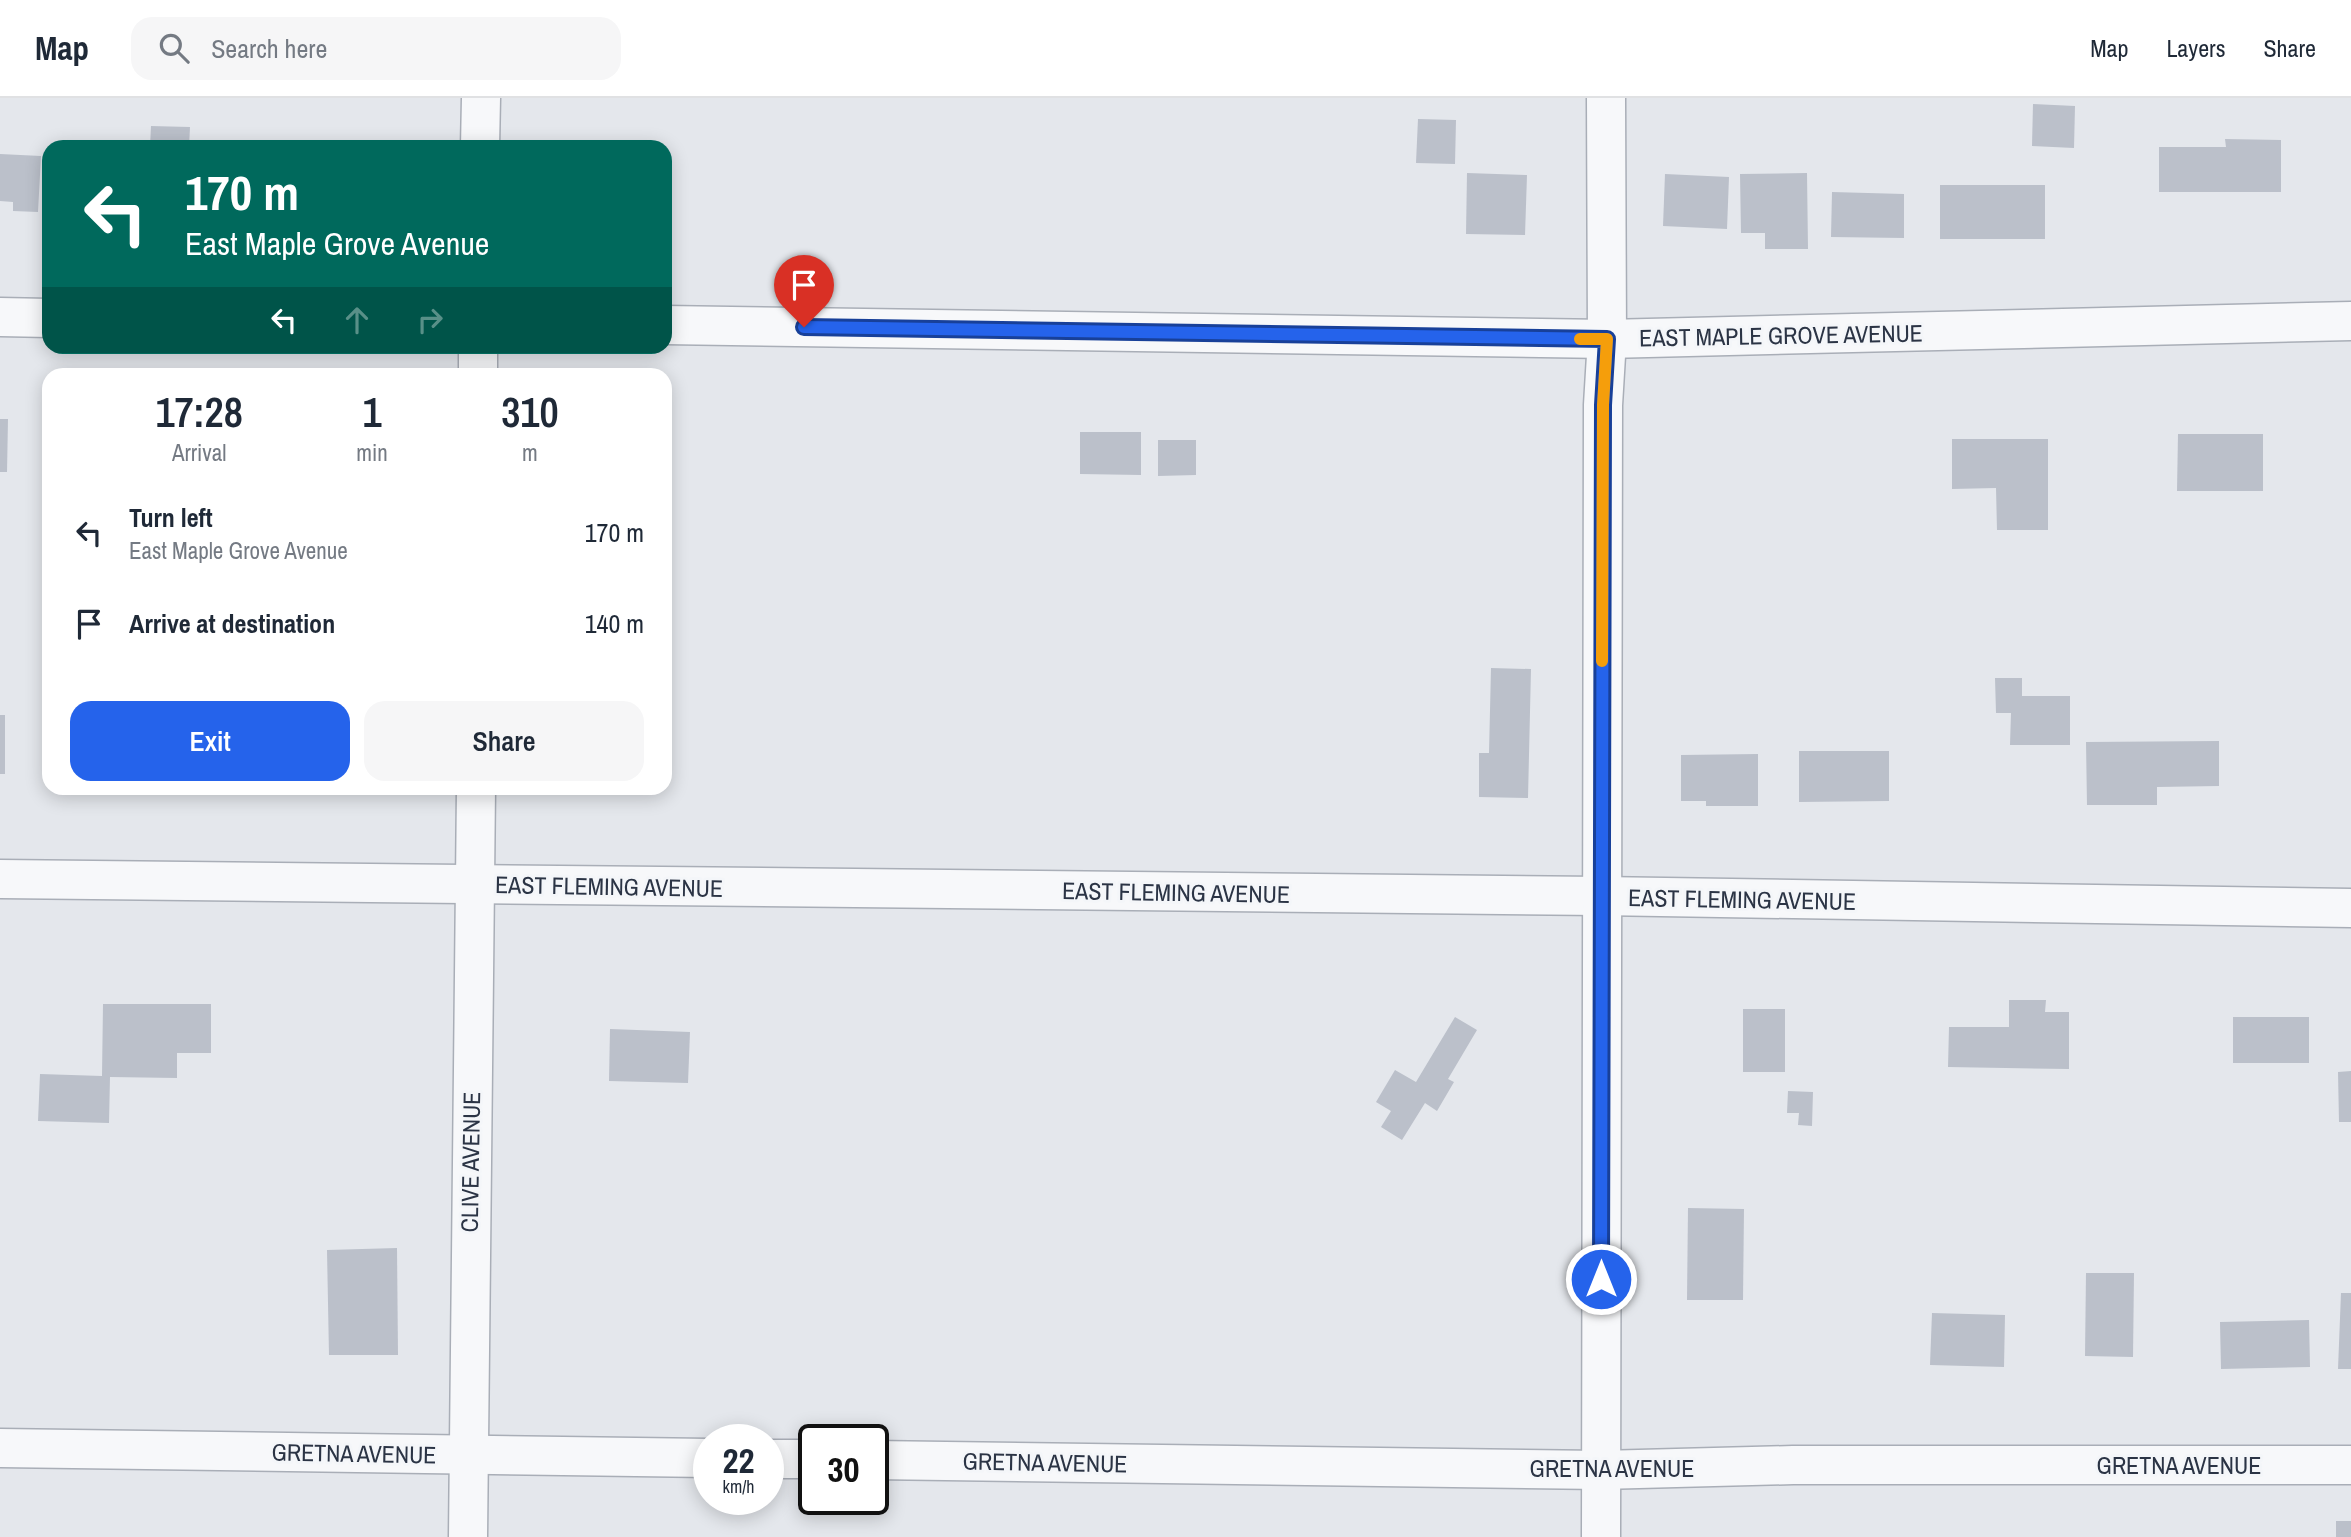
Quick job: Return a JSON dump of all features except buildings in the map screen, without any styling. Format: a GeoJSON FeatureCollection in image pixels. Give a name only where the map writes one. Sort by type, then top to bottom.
{"type":"FeatureCollection","features":[{"type":"Feature","properties":{"kind":"street"},"geometry":{"type":"LineString","coordinates":[[480,140],[481,98]]}},
{"type":"Feature","properties":{"kind":"street"},"geometry":{"type":"LineString","coordinates":[[1601,1537],[1600,896],[1603,418],[1607,339],[1606,98]]}},
{"type":"Feature","properties":{"kind":"street"},"geometry":{"type":"LineString","coordinates":[[0,317],[42,318]]}},
{"type":"Feature","properties":{"kind":"street","name":"EAST MAPLE GROVE AVENUE"},"geometry":{"type":"LineString","coordinates":[[672,325],[1607,339],[2351,321]]}},
{"type":"Feature","properties":{"kind":"street","name":"CLIVE AVENUE"},"geometry":{"type":"LineString","coordinates":[[468,1537],[476,795]]}},
{"type":"Feature","properties":{"kind":"street","name":"EAST FLEMING AVENUE"},"geometry":{"type":"LineString","coordinates":[[0,879],[1600,896],[2351,908]]}},
{"type":"Feature","properties":{"kind":"street","name":"GRETNA AVENUE"},"geometry":{"type":"LineString","coordinates":[[0,1448],[693,1458]]}},
{"type":"Feature","properties":{"kind":"street","name":"GRETNA AVENUE"},"geometry":{"type":"LineString","coordinates":[[889,1460],[1601,1470],[1793,1465],[2351,1465]]}},
{"type":"Feature","properties":{"kind":"slow traffic"},"geometry":{"type":"LineString","coordinates":[[1580,339],[1607,339],[1603,405],[1602,661]]}},
{"type":"Feature","properties":{"kind":"route"},"geometry":{"type":"LineString","coordinates":[[804,327],[1607,339],[1603,405],[1600,869],[1601,1279]]}}]}
